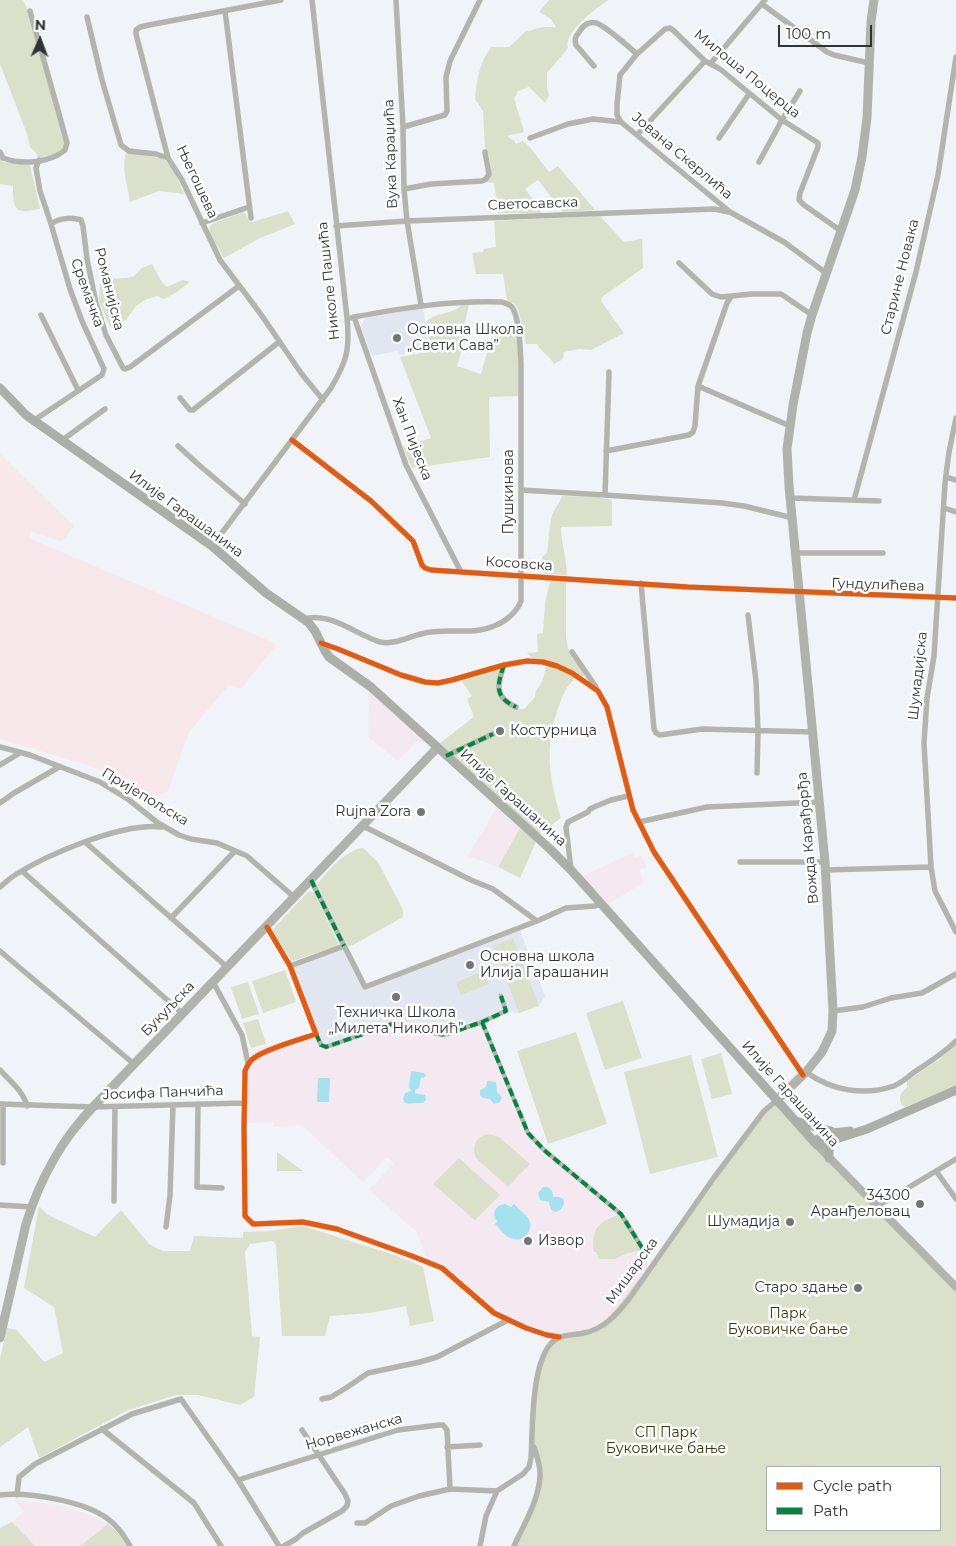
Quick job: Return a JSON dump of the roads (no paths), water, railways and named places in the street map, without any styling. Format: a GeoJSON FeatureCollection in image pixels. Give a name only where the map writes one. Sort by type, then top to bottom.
{"type":"FeatureCollection","features":[{"type":"Feature","properties":{"kind":"main road","name":"Вожда Карађорђа"},"geometry":{"type":"LineString","coordinates":[[776,1101],[818,1058],[832,1031],[833,1011],[825,866],[787,449],[812,314],[855,190],[862,157],[867,118],[871,22],[874,0]]}},
{"type":"Feature","properties":{"kind":"main road","name":"Илије Гарашанина"},"geometry":{"type":"LineString","coordinates":[[0,388],[26,416],[212,546],[266,593],[304,619],[313,628],[326,654],[332,660],[371,687],[571,870],[815,1143]]}},
{"type":"Feature","properties":{"kind":"main road","name":"Букуљска"},"geometry":{"type":"LineString","coordinates":[[0,1338],[31,1207],[60,1151],[77,1126],[93,1107],[437,748]]}},
{"type":"Feature","properties":{"kind":"main road"},"geometry":{"type":"LineString","coordinates":[[815,1143],[822,1135],[832,1136],[848,1131],[867,1129],[956,1090]]}},
{"type":"Feature","properties":{"kind":"main road"},"geometry":{"type":"LineString","coordinates":[[794,1120],[832,1136]]}},
{"type":"Feature","properties":{"kind":"main road"},"geometry":{"type":"LineString","coordinates":[[829,1158],[832,1136]]}},
{"type":"Feature","properties":{"kind":"street","name":"Његошева"},"geometry":{"type":"LineString","coordinates":[[281,0],[243,3],[225,11],[149,25],[136,30],[168,158],[182,180],[220,260],[260,313],[301,373],[323,400]]}},
{"type":"Feature","properties":{"kind":"street","name":"Николе Пашића"},"geometry":{"type":"LineString","coordinates":[[212,546],[323,400],[341,373],[348,347],[347,318],[312,0]]}},
{"type":"Feature","properties":{"kind":"street","name":"Вука Караџића"},"geometry":{"type":"LineString","coordinates":[[396,0],[403,127],[404,189],[407,221],[421,305]]}},
{"type":"Feature","properties":{"kind":"street"},"geometry":{"type":"LineString","coordinates":[[403,127],[446,115],[446,77],[450,61],[480,0]]}},
{"type":"Feature","properties":{"kind":"street"},"geometry":{"type":"LineString","coordinates":[[637,135],[764,2],[827,52],[869,63]]}},
{"type":"Feature","properties":{"kind":"street"},"geometry":{"type":"LineString","coordinates":[[0,152],[3,158],[13,162],[31,162],[60,155],[65,150],[66,143],[30,11]]}},
{"type":"Feature","properties":{"kind":"street"},"geometry":{"type":"LineString","coordinates":[[225,11],[251,218]]}},
{"type":"Feature","properties":{"kind":"street"},"geometry":{"type":"LineString","coordinates":[[87,17],[102,80],[121,146],[129,151],[156,154],[168,158]]}},
{"type":"Feature","properties":{"kind":"street"},"geometry":{"type":"LineString","coordinates":[[594,66],[574,41],[582,27],[594,22],[602,25],[637,54]]}},
{"type":"Feature","properties":{"kind":"street","name":"Милоша Поцерца"},"geometry":{"type":"LineString","coordinates":[[670,28],[708,62],[782,120],[818,144],[800,192],[799,200],[841,230]]}},
{"type":"Feature","properties":{"kind":"street","name":"Јована Скерлића"},"geometry":{"type":"LineString","coordinates":[[670,28],[665,29],[637,54],[620,75],[616,104],[617,115],[621,122],[730,212],[784,242],[826,273]]}},
{"type":"Feature","properties":{"kind":"street","name":"Старине Новака"},"geometry":{"type":"LineString","coordinates":[[854,500],[916,272],[938,175],[956,57]]}},
{"type":"Feature","properties":{"kind":"street"},"geometry":{"type":"LineString","coordinates":[[759,162],[800,91]]}},
{"type":"Feature","properties":{"kind":"street"},"geometry":{"type":"LineString","coordinates":[[719,138],[749,94]]}},
{"type":"Feature","properties":{"kind":"street"},"geometry":{"type":"LineString","coordinates":[[530,138],[568,124],[594,119],[621,122]]}},
{"type":"Feature","properties":{"kind":"street"},"geometry":{"type":"LineString","coordinates":[[404,189],[431,184],[482,181],[489,174],[485,152]]}},
{"type":"Feature","properties":{"kind":"street"},"geometry":{"type":"LineString","coordinates":[[36,168],[39,160]]}},
{"type":"Feature","properties":{"kind":"street","name":"Сремачка"},"geometry":{"type":"LineString","coordinates":[[31,162],[36,168],[40,191],[52,224],[70,289],[82,321],[104,368],[102,375],[33,420]]}},
{"type":"Feature","properties":{"kind":"street"},"geometry":{"type":"LineString","coordinates":[[202,223],[249,207]]}},
{"type":"Feature","properties":{"kind":"street","name":"Светосавска"},"geometry":{"type":"LineString","coordinates":[[336,226],[407,221],[714,209],[730,212]]}},
{"type":"Feature","properties":{"kind":"street","name":"Романијска"},"geometry":{"type":"LineString","coordinates":[[52,224],[58,219],[76,218],[81,220],[86,259],[96,303],[106,335],[125,369],[239,286]]}},
{"type":"Feature","properties":{"kind":"street"},"geometry":{"type":"LineString","coordinates":[[679,263],[712,294],[721,296],[781,294],[812,314]]}},
{"type":"Feature","properties":{"kind":"street"},"geometry":{"type":"LineString","coordinates":[[606,451],[689,435],[693,432],[698,386],[731,296]]}},
{"type":"Feature","properties":{"kind":"street","name":"Пушкинова"},"geometry":{"type":"LineString","coordinates":[[304,619],[318,617],[345,626],[380,642],[387,643],[422,633],[482,630],[503,621],[519,606],[521,601],[520,490],[522,387],[519,334],[514,310],[506,303],[454,302],[421,305]]}},
{"type":"Feature","properties":{"kind":"street"},"geometry":{"type":"LineString","coordinates":[[347,318],[421,305]]}},
{"type":"Feature","properties":{"kind":"street"},"geometry":{"type":"LineString","coordinates":[[41,315],[78,390]]}},
{"type":"Feature","properties":{"kind":"street","name":"Хан Пијеска"},"geometry":{"type":"LineString","coordinates":[[354,317],[406,465],[462,572]]}},
{"type":"Feature","properties":{"kind":"street"},"geometry":{"type":"LineString","coordinates":[[180,398],[190,410],[193,410],[279,342]]}},
{"type":"Feature","properties":{"kind":"street"},"geometry":{"type":"LineString","coordinates":[[605,495],[609,372]]}},
{"type":"Feature","properties":{"kind":"street"},"geometry":{"type":"LineString","coordinates":[[698,386],[790,426]]}},
{"type":"Feature","properties":{"kind":"street"},"geometry":{"type":"LineString","coordinates":[[61,441],[105,409]]}},
{"type":"Feature","properties":{"kind":"street","name":"Шумадијска"},"geometry":{"type":"LineString","coordinates":[[956,418],[946,477],[934,656],[927,698],[924,743],[931,867],[935,891],[956,932]]}},
{"type":"Feature","properties":{"kind":"street","name":"Косовска"},"geometry":{"type":"LineString","coordinates":[[292,440],[371,501],[413,541],[422,565],[431,570],[800,593]]}},
{"type":"Feature","properties":{"kind":"street"},"geometry":{"type":"LineString","coordinates":[[178,446],[245,504]]}},
{"type":"Feature","properties":{"kind":"street"},"geometry":{"type":"LineString","coordinates":[[946,477],[956,480]]}},
{"type":"Feature","properties":{"kind":"street"},"geometry":{"type":"LineString","coordinates":[[520,490],[724,503],[750,507],[793,518]]}},
{"type":"Feature","properties":{"kind":"street"},"geometry":{"type":"LineString","coordinates":[[791,498],[879,501]]}},
{"type":"Feature","properties":{"kind":"street"},"geometry":{"type":"LineString","coordinates":[[944,508],[956,512]]}},
{"type":"Feature","properties":{"kind":"street"},"geometry":{"type":"LineString","coordinates":[[796,553],[883,553]]}},
{"type":"Feature","properties":{"kind":"street"},"geometry":{"type":"LineString","coordinates":[[641,583],[654,729],[656,733],[660,735],[702,729],[813,732]]}},
{"type":"Feature","properties":{"kind":"street","name":"Гундулићева"},"geometry":{"type":"LineString","coordinates":[[800,593],[956,598]]}},
{"type":"Feature","properties":{"kind":"street"},"geometry":{"type":"LineString","coordinates":[[748,615],[756,681],[757,774]]}},
{"type":"Feature","properties":{"kind":"street"},"geometry":{"type":"LineString","coordinates":[[321,643],[401,675],[425,682],[438,683],[504,665],[527,661],[543,662],[557,666],[585,681],[598,691]]}},
{"type":"Feature","properties":{"kind":"street"},"geometry":{"type":"LineString","coordinates":[[572,652],[575,658],[582,664],[607,707],[628,796],[638,822],[654,852],[805,1073],[845,1090],[870,1090],[893,1086],[944,1052],[956,1041]]}},
{"type":"Feature","properties":{"kind":"street"},"geometry":{"type":"LineString","coordinates":[[504,665],[499,681],[500,694],[504,700],[516,707]]}},
{"type":"Feature","properties":{"kind":"street"},"geometry":{"type":"LineString","coordinates":[[446,756],[493,734]]}},
{"type":"Feature","properties":{"kind":"street","name":"Пријепољска"},"geometry":{"type":"LineString","coordinates":[[0,747],[20,752],[100,782],[129,800],[158,823],[179,835],[217,844],[247,856],[294,897]]}},
{"type":"Feature","properties":{"kind":"street"},"geometry":{"type":"LineString","coordinates":[[0,765],[20,752]]}},
{"type":"Feature","properties":{"kind":"street"},"geometry":{"type":"LineString","coordinates":[[0,803],[59,767]]}},
{"type":"Feature","properties":{"kind":"street"},"geometry":{"type":"LineString","coordinates":[[571,870],[566,827],[568,822],[610,800],[628,796]]}},
{"type":"Feature","properties":{"kind":"street"},"geometry":{"type":"LineString","coordinates":[[638,822],[707,807],[819,802]]}},
{"type":"Feature","properties":{"kind":"street"},"geometry":{"type":"LineString","coordinates":[[0,887],[22,871],[54,854],[84,842],[124,829],[146,826],[166,827]]}},
{"type":"Feature","properties":{"kind":"street"},"geometry":{"type":"LineString","coordinates":[[363,826],[493,889],[537,921]]}},
{"type":"Feature","properties":{"kind":"street"},"geometry":{"type":"LineString","coordinates":[[84,842],[227,967]]}},
{"type":"Feature","properties":{"kind":"street"},"geometry":{"type":"LineString","coordinates":[[171,918],[235,851]]}},
{"type":"Feature","properties":{"kind":"street"},"geometry":{"type":"LineString","coordinates":[[740,862],[825,866],[931,867]]}},
{"type":"Feature","properties":{"kind":"street"},"geometry":{"type":"LineString","coordinates":[[22,871],[182,1014]]}},
{"type":"Feature","properties":{"kind":"street"},"geometry":{"type":"LineString","coordinates":[[311,880],[365,987],[566,908],[601,904]]}},
{"type":"Feature","properties":{"kind":"street"},"geometry":{"type":"LineString","coordinates":[[267,926],[290,966],[321,1045],[326,1046],[392,1024],[444,1035],[482,1022],[506,1011],[501,996]]}},
{"type":"Feature","properties":{"kind":"street"},"geometry":{"type":"LineString","coordinates":[[290,966],[344,946]]}},
{"type":"Feature","properties":{"kind":"street"},"geometry":{"type":"LineString","coordinates":[[0,951],[134,1064]]}},
{"type":"Feature","properties":{"kind":"street"},"geometry":{"type":"LineString","coordinates":[[833,1011],[863,1007],[891,998],[922,993],[956,974]]}},
{"type":"Feature","properties":{"kind":"street"},"geometry":{"type":"LineString","coordinates":[[213,982],[242,1035],[248,1063]]}},
{"type":"Feature","properties":{"kind":"street"},"geometry":{"type":"LineString","coordinates":[[482,1022],[528,1133],[544,1150],[621,1214],[646,1254]]}},
{"type":"Feature","properties":{"kind":"street"},"geometry":{"type":"LineString","coordinates":[[248,1063],[254,1057],[264,1052],[316,1034]]}},
{"type":"Feature","properties":{"kind":"street","name":"Јосифа Панчића"},"geometry":{"type":"LineString","coordinates":[[1,1104],[115,1107],[244,1103],[244,1076],[248,1063]]}},
{"type":"Feature","properties":{"kind":"street"},"geometry":{"type":"LineString","coordinates":[[0,1070],[19,1091],[27,1106]]}},
{"type":"Feature","properties":{"kind":"street","name":"Мишарска"},"geometry":{"type":"LineString","coordinates":[[559,1337],[596,1330],[615,1316],[629,1300],[713,1179],[760,1117],[776,1101]]}},
{"type":"Feature","properties":{"kind":"street"},"geometry":{"type":"LineString","coordinates":[[244,1103],[245,1216],[253,1224],[303,1222],[337,1229],[412,1256],[442,1268],[494,1313],[532,1330],[559,1337]]}},
{"type":"Feature","properties":{"kind":"street"},"geometry":{"type":"LineString","coordinates":[[1,1104],[3,1164]]}},
{"type":"Feature","properties":{"kind":"street"},"geometry":{"type":"LineString","coordinates":[[198,1104],[197,1187],[222,1188]]}},
{"type":"Feature","properties":{"kind":"street"},"geometry":{"type":"LineString","coordinates":[[166,1227],[170,1195],[173,1105]]}},
{"type":"Feature","properties":{"kind":"street"},"geometry":{"type":"LineString","coordinates":[[114,1201],[115,1107]]}},
{"type":"Feature","properties":{"kind":"street","name":"Илије Гарашанина"},"geometry":{"type":"LineString","coordinates":[[815,1143],[956,1287]]}},
{"type":"Feature","properties":{"kind":"street"},"geometry":{"type":"LineString","coordinates":[[876,1207],[956,1159]]}},
{"type":"Feature","properties":{"kind":"street"},"geometry":{"type":"LineString","coordinates":[[936,1171],[956,1199]]}},
{"type":"Feature","properties":{"kind":"street"},"geometry":{"type":"LineString","coordinates":[[0,1205],[31,1207]]}},
{"type":"Feature","properties":{"kind":"street"},"geometry":{"type":"LineString","coordinates":[[322,1399],[331,1397],[368,1373],[437,1357],[508,1320]]}},
{"type":"Feature","properties":{"kind":"street"},"geometry":{"type":"LineString","coordinates":[[480,1546],[486,1516],[497,1491],[523,1474],[529,1467],[537,1375],[545,1349],[559,1337]]}},
{"type":"Feature","properties":{"kind":"street"},"geometry":{"type":"LineString","coordinates":[[17,1495],[19,1477],[35,1464],[132,1414],[182,1400],[238,1480],[279,1546]]}},
{"type":"Feature","properties":{"kind":"street","name":"Норвежанска"},"geometry":{"type":"LineString","coordinates":[[238,1480],[398,1430],[439,1425],[446,1427],[450,1489]]}},
{"type":"Feature","properties":{"kind":"street"},"geometry":{"type":"LineString","coordinates":[[102,1429],[194,1504],[221,1546]]}},
{"type":"Feature","properties":{"kind":"street"},"geometry":{"type":"LineString","coordinates":[[284,1546],[342,1511],[347,1506],[348,1501],[302,1430]]}},
{"type":"Feature","properties":{"kind":"street"},"geometry":{"type":"LineString","coordinates":[[514,1546],[535,1501],[540,1476],[539,1463],[532,1442]]}},
{"type":"Feature","properties":{"kind":"street"},"geometry":{"type":"LineString","coordinates":[[448,1447],[480,1445]]}},
{"type":"Feature","properties":{"kind":"street"},"geometry":{"type":"LineString","coordinates":[[357,1523],[365,1523],[391,1506],[419,1496],[450,1489],[497,1491]]}},
{"type":"Feature","properties":{"kind":"street"},"geometry":{"type":"LineString","coordinates":[[0,1495],[45,1498],[88,1509],[108,1519],[130,1546]]}},
{"type":"Feature","properties":{"kind":"water"},"geometry":{"type":"Polygon","coordinates":[[[411,1071],[426,1075],[421,1078],[419,1088],[415,1090],[415,1093],[425,1095],[426,1100],[423,1103],[409,1104],[405,1103],[403,1099],[405,1093],[411,1091],[409,1086],[411,1071]]]}},
{"type":"Feature","properties":{"kind":"water"},"geometry":{"type":"Polygon","coordinates":[[[318,1078],[330,1078],[329,1102],[317,1102],[318,1078]]]}},
{"type":"Feature","properties":{"kind":"water"},"geometry":{"type":"Polygon","coordinates":[[[487,1081],[496,1082],[497,1092],[502,1097],[500,1102],[494,1104],[490,1099],[483,1098],[480,1095],[480,1090],[486,1087],[487,1081]]]}},
{"type":"Feature","properties":{"kind":"water"},"geometry":{"type":"Polygon","coordinates":[[[543,1187],[552,1190],[553,1197],[560,1197],[563,1200],[564,1204],[559,1211],[555,1212],[551,1209],[549,1202],[540,1200],[538,1193],[543,1187]]]}},
{"type":"Feature","properties":{"kind":"water"},"geometry":{"type":"Polygon","coordinates":[[[505,1204],[511,1207],[514,1204],[530,1222],[530,1230],[522,1238],[514,1239],[508,1237],[495,1224],[497,1221],[494,1216],[496,1208],[505,1204]]]}},
{"type":"Feature","properties":{"kind":"place","name":"Основна Школа „Свети Сава”"},"geometry":{"type":"Point","coordinates":[397,338]}},
{"type":"Feature","properties":{"kind":"place","name":"Костурница"},"geometry":{"type":"Point","coordinates":[500,731]}},
{"type":"Feature","properties":{"kind":"place","name":"Rujna Zora"},"geometry":{"type":"Point","coordinates":[421,812]}},
{"type":"Feature","properties":{"kind":"place","name":"Основна школа Илија Гарашанин"},"geometry":{"type":"Point","coordinates":[470,965]}},
{"type":"Feature","properties":{"kind":"place","name":"Техничка Школа „Милета Николић”"},"geometry":{"type":"Point","coordinates":[396,997]}},
{"type":"Feature","properties":{"kind":"place","name":"34300 Аранђеловац"},"geometry":{"type":"Point","coordinates":[920,1204]}},
{"type":"Feature","properties":{"kind":"place","name":"Шумадија"},"geometry":{"type":"Point","coordinates":[790,1222]}},
{"type":"Feature","properties":{"kind":"place","name":"Извор"},"geometry":{"type":"Point","coordinates":[528,1241]}},
{"type":"Feature","properties":{"kind":"place","name":"Старо здање"},"geometry":{"type":"Point","coordinates":[858,1288]}},
{"type":"Feature","properties":{"kind":"park label","name":"Парк Буковичке бање"},"geometry":{"type":"Point","coordinates":[788,1322]}},
{"type":"Feature","properties":{"kind":"park label","name":"СП Парк Буковичке бање"},"geometry":{"type":"Point","coordinates":[666,1442]}}]}
